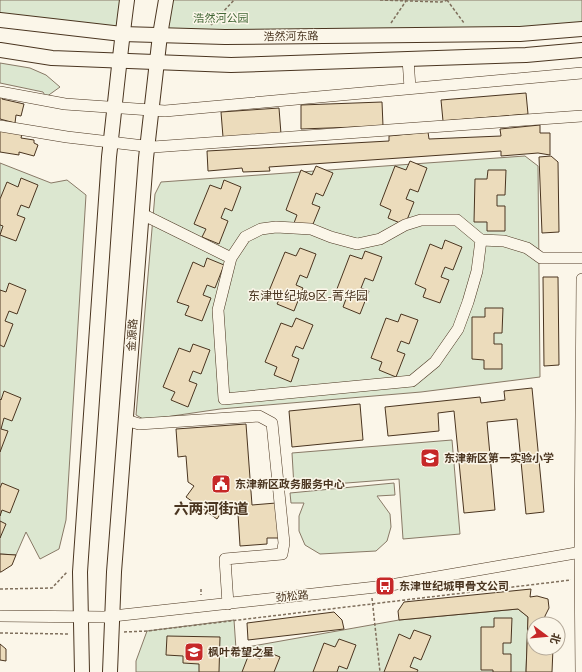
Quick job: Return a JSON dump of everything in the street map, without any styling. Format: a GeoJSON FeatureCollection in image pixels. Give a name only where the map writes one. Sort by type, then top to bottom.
{"type":"FeatureCollection","features":[{"type":"Feature","properties":{"kind":"main road"},"geometry":{"type":"LineString","coordinates":[[82,672],[81,558],[111,142],[119,60],[127,0]]}},
{"type":"Feature","properties":{"kind":"main road","name":"金源路"},"geometry":{"type":"LineString","coordinates":[[110,672],[114,572],[147,146],[160,35],[166,0]]}},
{"type":"Feature","properties":{"kind":"main road","name":"浩然河东路"},"geometry":{"type":"LineString","coordinates":[[0,20],[122,34],[200,36],[520,34],[582,28]]}},
{"type":"Feature","properties":{"kind":"main road"},"geometry":{"type":"LineString","coordinates":[[0,50],[52,58],[231,65],[526,55],[582,50]]}},
{"type":"Feature","properties":{"kind":"street"},"geometry":{"type":"LineString","coordinates":[[408,59],[410,88]]}},
{"type":"Feature","properties":{"kind":"street"},"geometry":{"type":"LineString","coordinates":[[0,92],[65,104],[165,111],[582,73]]}},
{"type":"Feature","properties":{"kind":"street"},"geometry":{"type":"LineString","coordinates":[[0,126],[67,137],[153,147],[582,116]]}},
{"type":"Feature","properties":{"kind":"street"},"geometry":{"type":"LineString","coordinates":[[142,214],[231,258]]}},
{"type":"Feature","properties":{"kind":"street"},"geometry":{"type":"LineString","coordinates":[[481,240],[477,271],[458,329],[435,362],[412,381],[224,399],[218,310],[231,258],[246,237],[261,229],[276,227],[311,230],[356,244],[380,239],[405,225],[421,220],[456,220],[481,240],[504,241],[527,248],[541,258],[582,258]]}},
{"type":"Feature","properties":{"kind":"street"},"geometry":{"type":"LineString","coordinates":[[581,672],[580,579],[582,279]]}},
{"type":"Feature","properties":{"kind":"street"},"geometry":{"type":"LineString","coordinates":[[126,420],[139,424],[259,416],[272,423],[284,544],[282,554],[226,559],[228,604]]}},
{"type":"Feature","properties":{"kind":"street","name":"劲松路"},"geometry":{"type":"LineString","coordinates":[[0,616],[112,616],[228,604],[371,588],[581,552]]}},
{"type":"Feature","properties":{"kind":"path"},"geometry":{"type":"LineString","coordinates":[[200,36],[234,0]]}},
{"type":"Feature","properties":{"kind":"path"},"geometry":{"type":"LineString","coordinates":[[380,0],[441,2],[447,0],[472,34]]}},
{"type":"Feature","properties":{"kind":"path"},"geometry":{"type":"LineString","coordinates":[[383,35],[407,0]]}},
{"type":"Feature","properties":{"kind":"path"},"geometry":{"type":"LineString","coordinates":[[0,589],[52,588],[81,558]]}},
{"type":"Feature","properties":{"kind":"path"},"geometry":{"type":"LineString","coordinates":[[112,633],[146,631],[580,579]]}},
{"type":"Feature","properties":{"kind":"path"},"geometry":{"type":"LineString","coordinates":[[371,588],[380,672]]}},
{"type":"Feature","properties":{"kind":"path"},"geometry":{"type":"LineString","coordinates":[[0,633],[81,635]]}},
{"type":"Feature","properties":{"kind":"green space"},"geometry":{"type":"Polygon","coordinates":[[[0,0],[127,0],[122,34],[0,20],[0,0]]]}},
{"type":"Feature","properties":{"kind":"green space","name":"浩然河公园"},"geometry":{"type":"Polygon","coordinates":[[[166,0],[582,0],[582,29],[160,35],[166,0]]]}},
{"type":"Feature","properties":{"kind":"green space"},"geometry":{"type":"Polygon","coordinates":[[[0,63],[30,68],[46,75],[60,87],[46,97],[43,92],[0,83],[0,63]]]}},
{"type":"Feature","properties":{"kind":"green space"},"geometry":{"type":"Polygon","coordinates":[[[525,156],[538,166],[540,377],[421,392],[220,409],[145,420],[136,415],[155,194],[161,182],[525,156]]]}},
{"type":"Feature","properties":{"kind":"green space"},"geometry":{"type":"Polygon","coordinates":[[[0,163],[51,183],[67,180],[86,195],[66,520],[59,549],[40,559],[26,532],[16,555],[0,554],[0,163]]]}},
{"type":"Feature","properties":{"kind":"green space"},"geometry":{"type":"Polygon","coordinates":[[[452,440],[460,534],[403,539],[399,479],[294,487],[292,453],[452,440]]]}},
{"type":"Feature","properties":{"kind":"green space"},"geometry":{"type":"Polygon","coordinates":[[[394,483],[395,495],[377,496],[390,514],[391,527],[387,541],[376,551],[320,554],[305,545],[299,531],[299,516],[304,503],[291,503],[290,493],[394,483]]]}},
{"type":"Feature","properties":{"kind":"green space"},"geometry":{"type":"Polygon","coordinates":[[[518,609],[527,616],[526,672],[136,672],[136,661],[147,631],[234,620],[236,649],[399,620],[518,609]]]}},
{"type":"Feature","properties":{"kind":"building"},"geometry":{"type":"Polygon","coordinates":[[[526,93],[528,114],[443,121],[441,100],[526,93]]]}},
{"type":"Feature","properties":{"kind":"building"},"geometry":{"type":"Polygon","coordinates":[[[0,95],[3,96],[2,99],[24,104],[21,116],[16,115],[15,123],[0,119],[0,95]]]}},
{"type":"Feature","properties":{"kind":"building"},"geometry":{"type":"Polygon","coordinates":[[[382,102],[383,126],[301,129],[301,105],[382,102]]]}},
{"type":"Feature","properties":{"kind":"building"},"geometry":{"type":"Polygon","coordinates":[[[279,108],[281,134],[223,137],[221,112],[279,108]]]}},
{"type":"Feature","properties":{"kind":"building"},"geometry":{"type":"Polygon","coordinates":[[[540,125],[540,133],[550,133],[550,155],[538,153],[501,156],[501,151],[269,167],[270,171],[243,172],[242,168],[208,171],[207,151],[389,141],[389,136],[428,132],[429,139],[501,136],[500,129],[540,125]]]}},
{"type":"Feature","properties":{"kind":"building"},"geometry":{"type":"Polygon","coordinates":[[[0,130],[22,134],[21,138],[34,140],[34,143],[38,145],[34,156],[19,152],[19,155],[0,152],[0,130]]]}},
{"type":"Feature","properties":{"kind":"building"},"geometry":{"type":"Polygon","coordinates":[[[551,156],[558,162],[559,232],[542,233],[539,157],[551,156]]]}},
{"type":"Feature","properties":{"kind":"building"},"geometry":{"type":"Polygon","coordinates":[[[410,161],[427,168],[418,192],[410,189],[406,199],[414,202],[405,225],[388,218],[391,210],[380,205],[395,166],[406,170],[410,161]]]}},
{"type":"Feature","properties":{"kind":"building"},"geometry":{"type":"Polygon","coordinates":[[[316,166],[333,173],[323,196],[316,193],[312,204],[320,207],[311,229],[294,223],[297,215],[286,210],[301,170],[312,175],[316,166]]]}},
{"type":"Feature","properties":{"kind":"building"},"geometry":{"type":"Polygon","coordinates":[[[488,170],[506,170],[505,195],[497,195],[497,206],[505,206],[505,231],[487,231],[487,222],[474,222],[475,179],[487,179],[488,170]]]}},
{"type":"Feature","properties":{"kind":"building"},"geometry":{"type":"Polygon","coordinates":[[[21,178],[38,185],[29,208],[21,205],[17,215],[25,218],[16,241],[0,235],[3,226],[0,225],[0,199],[7,182],[18,187],[21,178]]]}},
{"type":"Feature","properties":{"kind":"building"},"geometry":{"type":"Polygon","coordinates":[[[224,180],[241,187],[232,211],[225,208],[221,218],[228,221],[219,244],[202,237],[206,229],[194,224],[210,185],[221,189],[224,180]]]}},
{"type":"Feature","properties":{"kind":"building"},"geometry":{"type":"Polygon","coordinates":[[[445,240],[462,247],[453,270],[445,267],[441,277],[449,280],[440,303],[423,297],[426,289],[415,284],[430,244],[442,249],[445,240]]]}},
{"type":"Feature","properties":{"kind":"building"},"geometry":{"type":"Polygon","coordinates":[[[300,248],[316,254],[307,278],[300,275],[296,285],[303,288],[294,311],[277,304],[281,296],[269,291],[285,252],[296,256],[300,248]]]}},
{"type":"Feature","properties":{"kind":"building"},"geometry":{"type":"Polygon","coordinates":[[[365,251],[382,257],[373,281],[365,278],[361,288],[369,291],[360,314],[343,307],[346,299],[335,294],[350,255],[362,259],[365,251]]]}},
{"type":"Feature","properties":{"kind":"building"},"geometry":{"type":"Polygon","coordinates":[[[207,258],[224,265],[215,288],[207,285],[203,295],[211,298],[202,321],[185,315],[189,306],[177,302],[193,262],[204,267],[207,258]]]}},
{"type":"Feature","properties":{"kind":"building"},"geometry":{"type":"Polygon","coordinates":[[[543,277],[558,277],[559,365],[544,366],[543,277]]]}},
{"type":"Feature","properties":{"kind":"building"},"geometry":{"type":"Polygon","coordinates":[[[9,283],[26,290],[17,314],[9,311],[5,321],[13,324],[4,347],[0,345],[0,290],[6,292],[9,283]]]}},
{"type":"Feature","properties":{"kind":"building"},"geometry":{"type":"Polygon","coordinates":[[[485,308],[503,308],[502,333],[494,333],[494,344],[502,344],[502,369],[484,369],[484,360],[472,359],[472,317],[485,317],[485,308]]]}},
{"type":"Feature","properties":{"kind":"building"},"geometry":{"type":"Polygon","coordinates":[[[401,314],[418,320],[409,344],[401,341],[397,351],[405,354],[396,377],[379,370],[382,362],[371,358],[386,318],[398,322],[401,314]]]}},
{"type":"Feature","properties":{"kind":"building"},"geometry":{"type":"Polygon","coordinates":[[[296,318],[313,325],[303,349],[296,346],[292,356],[299,359],[291,382],[274,375],[277,367],[265,362],[281,323],[292,327],[296,318]]]}},
{"type":"Feature","properties":{"kind":"building"},"geometry":{"type":"Polygon","coordinates":[[[193,344],[210,350],[201,374],[193,371],[189,381],[197,384],[188,407],[171,400],[175,392],[163,387],[179,348],[190,352],[193,344]]]}},
{"type":"Feature","properties":{"kind":"building"},"geometry":{"type":"Polygon","coordinates":[[[532,388],[544,512],[526,514],[517,419],[487,422],[495,510],[464,513],[454,411],[438,413],[439,431],[388,436],[385,407],[480,397],[481,403],[505,400],[504,391],[532,388]]]}},
{"type":"Feature","properties":{"kind":"building"},"geometry":{"type":"Polygon","coordinates":[[[4,391],[21,398],[12,421],[4,418],[1,429],[8,431],[0,452],[0,399],[1,400],[4,391]]]}},
{"type":"Feature","properties":{"kind":"building"},"geometry":{"type":"Polygon","coordinates":[[[360,404],[363,440],[292,447],[289,411],[360,404]]]}},
{"type":"Feature","properties":{"kind":"building","name":"东津新区政务服务中心"},"geometry":{"type":"Polygon","coordinates":[[[246,424],[252,505],[276,503],[279,538],[267,538],[267,544],[240,546],[238,514],[230,515],[223,510],[217,519],[186,497],[194,486],[188,482],[186,456],[178,457],[176,429],[246,424]]]}},
{"type":"Feature","properties":{"kind":"building"},"geometry":{"type":"Polygon","coordinates":[[[2,483],[19,490],[10,513],[2,510],[0,516],[0,488],[2,483]]]}},
{"type":"Feature","properties":{"kind":"building"},"geometry":{"type":"Polygon","coordinates":[[[0,521],[6,524],[0,538],[0,521]]]}},
{"type":"Feature","properties":{"kind":"building"},"geometry":{"type":"Polygon","coordinates":[[[0,554],[16,555],[12,565],[1,572],[0,572],[0,554]]]}},
{"type":"Feature","properties":{"kind":"building"},"geometry":{"type":"Polygon","coordinates":[[[531,589],[530,597],[537,596],[548,599],[549,608],[545,616],[527,616],[518,609],[399,620],[398,611],[404,602],[531,589]]]}},
{"type":"Feature","properties":{"kind":"building"},"geometry":{"type":"Polygon","coordinates":[[[334,612],[342,620],[344,629],[248,640],[247,623],[334,612]]]}},
{"type":"Feature","properties":{"kind":"building"},"geometry":{"type":"Polygon","coordinates":[[[494,618],[512,618],[511,643],[503,643],[503,654],[511,654],[511,672],[481,670],[481,627],[494,627],[494,618]]]}},
{"type":"Feature","properties":{"kind":"building"},"geometry":{"type":"Polygon","coordinates":[[[414,630],[431,636],[421,660],[414,657],[410,667],[418,670],[417,672],[384,672],[399,634],[410,639],[414,630]]]}},
{"type":"Feature","properties":{"kind":"building"},"geometry":{"type":"Polygon","coordinates":[[[167,636],[220,637],[219,672],[199,672],[199,664],[183,663],[183,656],[166,655],[167,636]]]}},
{"type":"Feature","properties":{"kind":"building"},"geometry":{"type":"Polygon","coordinates":[[[339,639],[356,645],[347,669],[339,666],[337,672],[313,672],[324,643],[335,647],[339,639]]]}},
{"type":"Feature","properties":{"kind":"building"},"geometry":{"type":"Polygon","coordinates":[[[0,644],[6,649],[6,661],[0,660],[0,644]]]}},
{"type":"Feature","properties":{"kind":"building"},"geometry":{"type":"Polygon","coordinates":[[[263,650],[280,657],[274,672],[242,672],[249,654],[260,659],[263,650]]]}},
{"type":"Feature","properties":{"kind":"building"},"geometry":{"type":"Polygon","coordinates":[[[527,656],[553,656],[552,672],[526,672],[527,656]]]}},
{"type":"Feature","properties":{"kind":"place","name":"东津新区第一实验小学"},"geometry":{"type":"Point","coordinates":[430,458]}},
{"type":"Feature","properties":{"kind":"place","name":"东津新区政务服务中心"},"geometry":{"type":"Point","coordinates":[221,484]}},
{"type":"Feature","properties":{"kind":"place","name":"东津世纪城甲骨文公司"},"geometry":{"type":"Point","coordinates":[385,586]}},
{"type":"Feature","properties":{"kind":"place","name":"枫叶希望之星"},"geometry":{"type":"Point","coordinates":[194,652]}},
{"type":"Feature","properties":{"kind":"district","name":"东津世纪城9区-菁华园"},"geometry":{"type":"Point","coordinates":[308,296]}},
{"type":"Feature","properties":{"kind":"district","name":"六两河街道"},"geometry":{"type":"Point","coordinates":[211,509]}}]}
